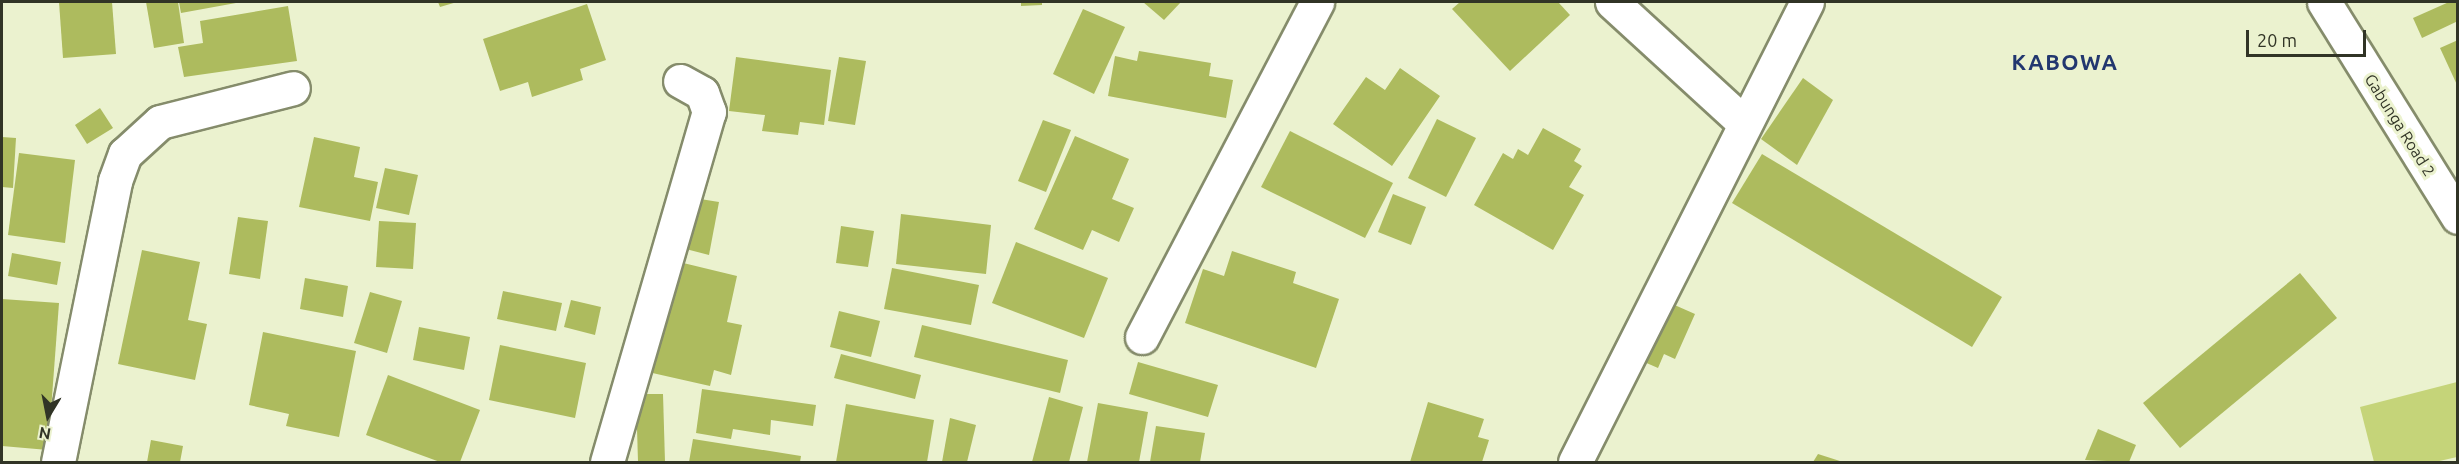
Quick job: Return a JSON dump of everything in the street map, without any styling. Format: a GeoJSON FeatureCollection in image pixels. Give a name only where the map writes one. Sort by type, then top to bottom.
{"type":"FeatureCollection","features":[{"type":"Feature","properties":{"kind":"street"},"geometry":{"type":"LineString","coordinates":[[1142,337],[1317,2]]}},
{"type":"Feature","properties":{"kind":"street"},"geometry":{"type":"LineString","coordinates":[[1611,2],[1745,124]]}},
{"type":"Feature","properties":{"kind":"street"},"geometry":{"type":"LineString","coordinates":[[1575,462],[1807,2]]}},
{"type":"Feature","properties":{"kind":"street","name":"Gabunga Road 2"},"geometry":{"type":"LineString","coordinates":[[2324,2],[2457,218]]}},
{"type":"Feature","properties":{"kind":"street"},"geometry":{"type":"LineString","coordinates":[[607,462],[709,112],[702,93],[680,81]]}},
{"type":"Feature","properties":{"kind":"street"},"geometry":{"type":"LineString","coordinates":[[58,462],[115,182],[125,154],[160,122],[293,88]]}},
{"type":"Feature","properties":{"kind":"green space"},"geometry":{"type":"Polygon","coordinates":[[[2457,382],[2457,457],[2435,462],[2374,462],[2360,407],[2457,382]]]}},
{"type":"Feature","properties":{"kind":"building"},"geometry":{"type":"Polygon","coordinates":[[[59,2],[112,2],[116,54],[63,58],[59,2]]]}},
{"type":"Feature","properties":{"kind":"building"},"geometry":{"type":"Polygon","coordinates":[[[146,2],[178,2],[184,43],[154,48],[146,2]]]}},
{"type":"Feature","properties":{"kind":"building"},"geometry":{"type":"Polygon","coordinates":[[[179,2],[236,2],[236,3],[181,13],[179,2]]]}},
{"type":"Feature","properties":{"kind":"building"},"geometry":{"type":"Polygon","coordinates":[[[438,2],[457,2],[440,7],[438,2]]]}},
{"type":"Feature","properties":{"kind":"building"},"geometry":{"type":"Polygon","coordinates":[[[1021,2],[1042,2],[1042,5],[1021,6],[1021,2]]]}},
{"type":"Feature","properties":{"kind":"building"},"geometry":{"type":"Polygon","coordinates":[[[1143,2],[1181,2],[1164,20],[1143,2]]]}},
{"type":"Feature","properties":{"kind":"building"},"geometry":{"type":"Polygon","coordinates":[[[1460,2],[1558,2],[1570,15],[1510,71],[1452,9],[1460,2]]]}},
{"type":"Feature","properties":{"kind":"building"},"geometry":{"type":"Polygon","coordinates":[[[2449,2],[2458,2],[2458,21],[2422,38],[2413,18],[2449,2]]]}},
{"type":"Feature","properties":{"kind":"building"},"geometry":{"type":"Polygon","coordinates":[[[587,4],[606,60],[580,69],[583,80],[532,97],[528,82],[500,91],[483,39],[587,4]]]}},
{"type":"Feature","properties":{"kind":"building"},"geometry":{"type":"Polygon","coordinates":[[[288,6],[297,61],[184,77],[178,47],[203,43],[200,21],[288,6]]]}},
{"type":"Feature","properties":{"kind":"building"},"geometry":{"type":"Polygon","coordinates":[[[1083,9],[1125,27],[1094,94],[1053,74],[1083,9]]]}},
{"type":"Feature","properties":{"kind":"building"},"geometry":{"type":"Polygon","coordinates":[[[2458,40],[2458,87],[2440,48],[2458,40]]]}},
{"type":"Feature","properties":{"kind":"building"},"geometry":{"type":"Polygon","coordinates":[[[1139,51],[1211,63],[1209,76],[1233,80],[1226,118],[1108,96],[1115,56],[1137,61],[1139,51]]]}},
{"type":"Feature","properties":{"kind":"building"},"geometry":{"type":"Polygon","coordinates":[[[736,57],[831,70],[824,125],[800,122],[798,135],[762,131],[765,115],[729,111],[736,57]]]}},
{"type":"Feature","properties":{"kind":"building"},"geometry":{"type":"Polygon","coordinates":[[[839,57],[866,61],[855,125],[828,121],[839,57]]]}},
{"type":"Feature","properties":{"kind":"building"},"geometry":{"type":"Polygon","coordinates":[[[1400,68],[1440,96],[1392,166],[1333,124],[1366,77],[1385,90],[1400,68]]]}},
{"type":"Feature","properties":{"kind":"building"},"geometry":{"type":"Polygon","coordinates":[[[1803,78],[1833,100],[1797,165],[1761,139],[1803,78]]]}},
{"type":"Feature","properties":{"kind":"building"},"geometry":{"type":"Polygon","coordinates":[[[100,108],[113,128],[87,144],[75,125],[100,108]]]}},
{"type":"Feature","properties":{"kind":"building"},"geometry":{"type":"Polygon","coordinates":[[[1437,119],[1476,138],[1446,197],[1408,178],[1437,119]]]}},
{"type":"Feature","properties":{"kind":"building"},"geometry":{"type":"Polygon","coordinates":[[[1043,120],[1071,130],[1046,192],[1018,181],[1043,120]]]}},
{"type":"Feature","properties":{"kind":"building"},"geometry":{"type":"Polygon","coordinates":[[[1543,128],[1581,149],[1574,161],[1582,166],[1569,187],[1584,195],[1553,250],[1474,205],[1503,153],[1513,159],[1518,149],[1528,155],[1543,128]]]}},
{"type":"Feature","properties":{"kind":"building"},"geometry":{"type":"Polygon","coordinates":[[[1290,131],[1393,183],[1365,238],[1261,187],[1290,131]]]}},
{"type":"Feature","properties":{"kind":"building"},"geometry":{"type":"Polygon","coordinates":[[[1075,136],[1129,159],[1112,199],[1134,208],[1119,242],[1092,230],[1083,250],[1034,229],[1075,136]]]}},
{"type":"Feature","properties":{"kind":"building"},"geometry":{"type":"Polygon","coordinates":[[[2,137],[16,138],[13,188],[2,187],[2,137]]]}},
{"type":"Feature","properties":{"kind":"building"},"geometry":{"type":"Polygon","coordinates":[[[314,137],[360,147],[354,177],[378,182],[370,221],[299,207],[314,137]]]}},
{"type":"Feature","properties":{"kind":"building"},"geometry":{"type":"Polygon","coordinates":[[[19,153],[75,160],[65,243],[8,235],[19,153]]]}},
{"type":"Feature","properties":{"kind":"building"},"geometry":{"type":"Polygon","coordinates":[[[1762,154],[2002,297],[1972,347],[1732,203],[1762,154]]]}},
{"type":"Feature","properties":{"kind":"building"},"geometry":{"type":"Polygon","coordinates":[[[385,168],[418,175],[409,215],[376,208],[385,168]]]}},
{"type":"Feature","properties":{"kind":"building"},"geometry":{"type":"Polygon","coordinates":[[[1393,194],[1426,207],[1411,245],[1378,232],[1393,194]]]}},
{"type":"Feature","properties":{"kind":"building"},"geometry":{"type":"Polygon","coordinates":[[[694,198],[719,202],[709,255],[682,248],[694,198]]]}},
{"type":"Feature","properties":{"kind":"building"},"geometry":{"type":"Polygon","coordinates":[[[901,214],[991,225],[986,274],[896,264],[901,214]]]}},
{"type":"Feature","properties":{"kind":"building"},"geometry":{"type":"Polygon","coordinates":[[[238,217],[268,221],[260,279],[229,274],[238,217]]]}},
{"type":"Feature","properties":{"kind":"building"},"geometry":{"type":"Polygon","coordinates":[[[379,221],[416,223],[413,269],[376,267],[379,221]]]}},
{"type":"Feature","properties":{"kind":"building"},"geometry":{"type":"Polygon","coordinates":[[[841,226],[874,231],[868,267],[836,263],[841,226]]]}},
{"type":"Feature","properties":{"kind":"building"},"geometry":{"type":"Polygon","coordinates":[[[1016,242],[1108,278],[1084,338],[992,303],[1016,242]]]}},
{"type":"Feature","properties":{"kind":"building"},"geometry":{"type":"Polygon","coordinates":[[[142,250],[200,262],[188,320],[207,324],[195,380],[118,364],[142,250]]]}},
{"type":"Feature","properties":{"kind":"building"},"geometry":{"type":"Polygon","coordinates":[[[1232,251],[1296,272],[1293,283],[1339,299],[1316,368],[1185,323],[1203,269],[1224,276],[1232,251]]]}},
{"type":"Feature","properties":{"kind":"building"},"geometry":{"type":"Polygon","coordinates":[[[12,253],[61,262],[57,285],[8,276],[12,253]]]}},
{"type":"Feature","properties":{"kind":"building"},"geometry":{"type":"Polygon","coordinates":[[[675,261],[737,276],[727,322],[742,325],[731,375],[714,370],[710,386],[648,372],[675,261]]]}},
{"type":"Feature","properties":{"kind":"building"},"geometry":{"type":"Polygon","coordinates":[[[892,268],[979,285],[971,325],[884,309],[892,268]]]}},
{"type":"Feature","properties":{"kind":"building"},"geometry":{"type":"Polygon","coordinates":[[[2300,273],[2337,318],[2180,448],[2143,403],[2300,273]]]}},
{"type":"Feature","properties":{"kind":"building"},"geometry":{"type":"Polygon","coordinates":[[[305,278],[348,286],[343,317],[300,309],[305,278]]]}},
{"type":"Feature","properties":{"kind":"building"},"geometry":{"type":"Polygon","coordinates":[[[503,291],[562,303],[556,331],[497,319],[503,291]]]}},
{"type":"Feature","properties":{"kind":"building"},"geometry":{"type":"Polygon","coordinates":[[[370,292],[402,301],[387,353],[354,343],[370,292]]]}},
{"type":"Feature","properties":{"kind":"building"},"geometry":{"type":"Polygon","coordinates":[[[2,299],[59,303],[48,450],[2,446],[2,299]]]}},
{"type":"Feature","properties":{"kind":"building"},"geometry":{"type":"Polygon","coordinates":[[[1661,299],[1695,314],[1675,359],[1664,354],[1658,368],[1635,358],[1661,299]]]}},
{"type":"Feature","properties":{"kind":"building"},"geometry":{"type":"Polygon","coordinates":[[[571,300],[601,307],[595,335],[564,327],[571,300]]]}},
{"type":"Feature","properties":{"kind":"building"},"geometry":{"type":"Polygon","coordinates":[[[839,311],[880,321],[871,357],[830,347],[839,311]]]}},
{"type":"Feature","properties":{"kind":"building"},"geometry":{"type":"Polygon","coordinates":[[[922,325],[1068,360],[1060,393],[914,357],[922,325]]]}},
{"type":"Feature","properties":{"kind":"building"},"geometry":{"type":"Polygon","coordinates":[[[419,327],[470,337],[464,370],[413,360],[419,327]]]}},
{"type":"Feature","properties":{"kind":"building"},"geometry":{"type":"Polygon","coordinates":[[[263,332],[356,351],[339,437],[286,426],[289,414],[249,405],[263,332]]]}},
{"type":"Feature","properties":{"kind":"building"},"geometry":{"type":"Polygon","coordinates":[[[500,345],[586,363],[575,418],[489,400],[500,345]]]}},
{"type":"Feature","properties":{"kind":"building"},"geometry":{"type":"Polygon","coordinates":[[[841,354],[921,375],[915,399],[834,378],[841,354]]]}},
{"type":"Feature","properties":{"kind":"building"},"geometry":{"type":"Polygon","coordinates":[[[1138,362],[1218,385],[1208,417],[1129,394],[1138,362]]]}},
{"type":"Feature","properties":{"kind":"building"},"geometry":{"type":"Polygon","coordinates":[[[388,375],[480,410],[460,462],[440,462],[366,435],[388,375]]]}},
{"type":"Feature","properties":{"kind":"building"},"geometry":{"type":"Polygon","coordinates":[[[702,389],[816,405],[813,426],[771,420],[770,435],[733,429],[731,439],[696,433],[702,389]]]}},
{"type":"Feature","properties":{"kind":"building"},"geometry":{"type":"Polygon","coordinates":[[[636,394],[663,394],[665,462],[638,462],[636,394]]]}},
{"type":"Feature","properties":{"kind":"building"},"geometry":{"type":"Polygon","coordinates":[[[1049,397],[1083,407],[1069,462],[1032,462],[1049,397]]]}},
{"type":"Feature","properties":{"kind":"building"},"geometry":{"type":"Polygon","coordinates":[[[1428,402],[1484,419],[1478,437],[1489,440],[1482,462],[1410,462],[1428,402]]]}},
{"type":"Feature","properties":{"kind":"building"},"geometry":{"type":"Polygon","coordinates":[[[1098,403],[1148,412],[1139,462],[1087,462],[1098,403]]]}},
{"type":"Feature","properties":{"kind":"building"},"geometry":{"type":"Polygon","coordinates":[[[846,404],[934,420],[927,462],[836,462],[846,404]]]}},
{"type":"Feature","properties":{"kind":"building"},"geometry":{"type":"Polygon","coordinates":[[[950,418],[976,425],[967,462],[942,462],[950,418]]]}},
{"type":"Feature","properties":{"kind":"building"},"geometry":{"type":"Polygon","coordinates":[[[1156,426],[1205,433],[1200,462],[1150,462],[1156,426]]]}},
{"type":"Feature","properties":{"kind":"building"},"geometry":{"type":"Polygon","coordinates":[[[2098,429],[2136,445],[2129,462],[2085,460],[2098,429]]]}},
{"type":"Feature","properties":{"kind":"building"},"geometry":{"type":"Polygon","coordinates":[[[693,439],[801,456],[800,462],[689,462],[693,439]]]}},
{"type":"Feature","properties":{"kind":"building"},"geometry":{"type":"Polygon","coordinates":[[[151,440],[183,446],[180,462],[147,462],[151,440]]]}},
{"type":"Feature","properties":{"kind":"building"},"geometry":{"type":"Polygon","coordinates":[[[1818,454],[1843,462],[1813,462],[1818,454]]]}},
{"type":"Feature","properties":{"kind":"district","name":"KABOWA"},"geometry":{"type":"Point","coordinates":[2065,62]}}]}
